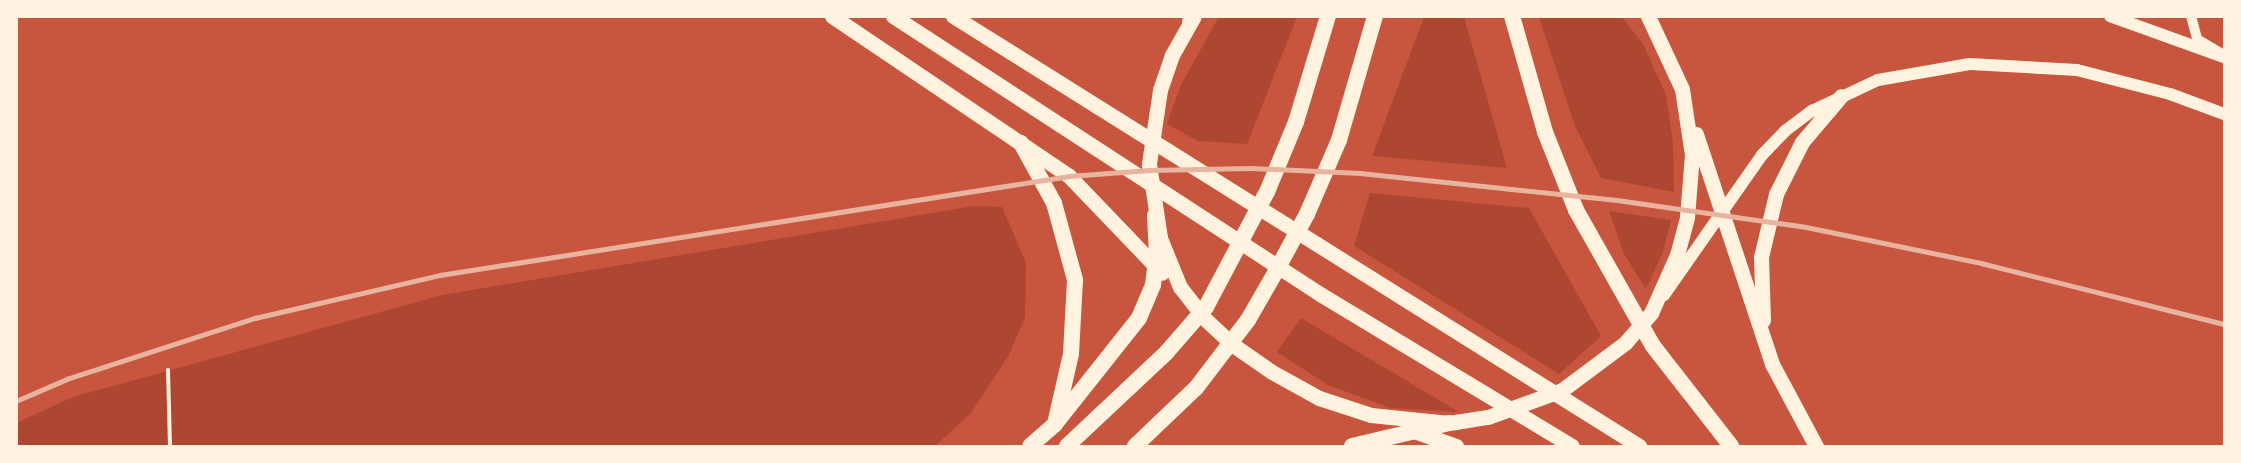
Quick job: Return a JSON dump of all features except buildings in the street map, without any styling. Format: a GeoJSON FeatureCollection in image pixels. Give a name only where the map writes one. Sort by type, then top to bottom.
{"type":"FeatureCollection","features":[{"type":"Feature","properties":{"kind":"highway"},"geometry":{"type":"LineString","coordinates":[[1067,447],[1166,353],[1206,307],[1267,192],[1296,122],[1328,16]]}},
{"type":"Feature","properties":{"kind":"highway"},"geometry":{"type":"LineString","coordinates":[[1135,447],[1196,388],[1248,320],[1275,273],[1307,214],[1338,140],[1375,16]]}},
{"type":"Feature","properties":{"kind":"highway"},"geometry":{"type":"LineString","coordinates":[[1512,16],[1545,132],[1576,210],[1653,346],[1731,447]]}},
{"type":"Feature","properties":{"kind":"highway"},"geometry":{"type":"LineString","coordinates":[[1021,143],[1054,204],[1076,280],[1071,354],[1055,424]]}},
{"type":"Feature","properties":{"kind":"highway"},"geometry":{"type":"LineString","coordinates":[[1029,447],[1055,424],[1139,318],[1153,285],[1155,215]]}},
{"type":"Feature","properties":{"kind":"highway"},"geometry":{"type":"LineString","coordinates":[[1352,447],[1449,423]]}},
{"type":"Feature","properties":{"kind":"main road"},"geometry":{"type":"LineString","coordinates":[[832,16],[1021,143],[1085,191],[1190,303],[1248,357],[1319,398],[1456,447]]}},
{"type":"Feature","properties":{"kind":"main road"},"geometry":{"type":"LineString","coordinates":[[893,16],[1320,294],[1572,447]]}},
{"type":"Feature","properties":{"kind":"main road"},"geometry":{"type":"LineString","coordinates":[[953,16],[1639,447]]}},
{"type":"Feature","properties":{"kind":"main road"},"geometry":{"type":"LineString","coordinates":[[1648,16],[1682,89],[1772,364],[1816,447]]}},
{"type":"Feature","properties":{"kind":"main road"},"geometry":{"type":"LineString","coordinates":[[2110,16],[2224,56]]}},
{"type":"Feature","properties":{"kind":"main road"},"geometry":{"type":"LineString","coordinates":[[1190,303],[1169,263],[1155,215],[1149,164],[1152,127],[1172,55],[1192,18]]}},
{"type":"Feature","properties":{"kind":"main road"},"geometry":{"type":"LineString","coordinates":[[1371,415],[1449,423],[1498,414],[1562,390],[1625,343],[1651,313],[1762,155],[1785,131],[1841,96],[1878,80],[1922,69],[2005,64],[2077,70],[2224,114]]}},
{"type":"Feature","properties":{"kind":"main road"},"geometry":{"type":"LineString","coordinates":[[1651,313],[1677,255],[1688,210],[1692,155],[1682,89]]}},
{"type":"Feature","properties":{"kind":"main road"},"geometry":{"type":"LineString","coordinates":[[1772,364],[1760,293],[1768,222],[1784,177],[1802,142],[1841,96]]}},
{"type":"Feature","properties":{"kind":"street"},"geometry":{"type":"LineString","coordinates":[[2191,16],[2198,39],[2224,56]]}},
{"type":"Feature","properties":{"kind":"path"},"geometry":{"type":"LineString","coordinates":[[168,370],[170,447]]}},
{"type":"Feature","properties":{"kind":"shaded area"},"geometry":{"type":"Polygon","coordinates":[[[1297,17],[1247,144],[1198,141],[1167,124],[1180,87],[1218,18],[1297,17]]]}},
{"type":"Feature","properties":{"kind":"shaded area"},"geometry":{"type":"Polygon","coordinates":[[[1424,17],[1464,17],[1507,168],[1372,156],[1424,17]]]}},
{"type":"Feature","properties":{"kind":"shaded area"},"geometry":{"type":"Polygon","coordinates":[[[1539,17],[1622,17],[1643,44],[1666,95],[1673,143],[1674,192],[1601,178],[1575,126],[1539,17]]]}},
{"type":"Feature","properties":{"kind":"shaded area"},"geometry":{"type":"Polygon","coordinates":[[[1370,193],[1529,208],[1601,336],[1559,374],[1354,246],[1370,193]]]}},
{"type":"Feature","properties":{"kind":"shaded area"},"geometry":{"type":"Polygon","coordinates":[[[974,206],[1002,207],[1026,263],[1025,317],[1009,355],[971,413],[935,446],[17,446],[16,423],[73,397],[442,295],[974,206]]]}},
{"type":"Feature","properties":{"kind":"shaded area"},"geometry":{"type":"Polygon","coordinates":[[[1609,211],[1671,220],[1663,252],[1646,289],[1624,254],[1609,211]]]}},
{"type":"Feature","properties":{"kind":"shaded area"},"geometry":{"type":"Polygon","coordinates":[[[1301,318],[1459,412],[1390,408],[1328,385],[1277,352],[1301,318]]]}},
{"type":"Feature","properties":{"kind":"railway"},"geometry":{"type":"LineString","coordinates":[[16,401],[67,379],[255,318],[440,275],[1069,176],[1150,170],[1251,168],[1360,173],[1617,200],[1806,227],[1981,263],[2224,324]]}}]}
